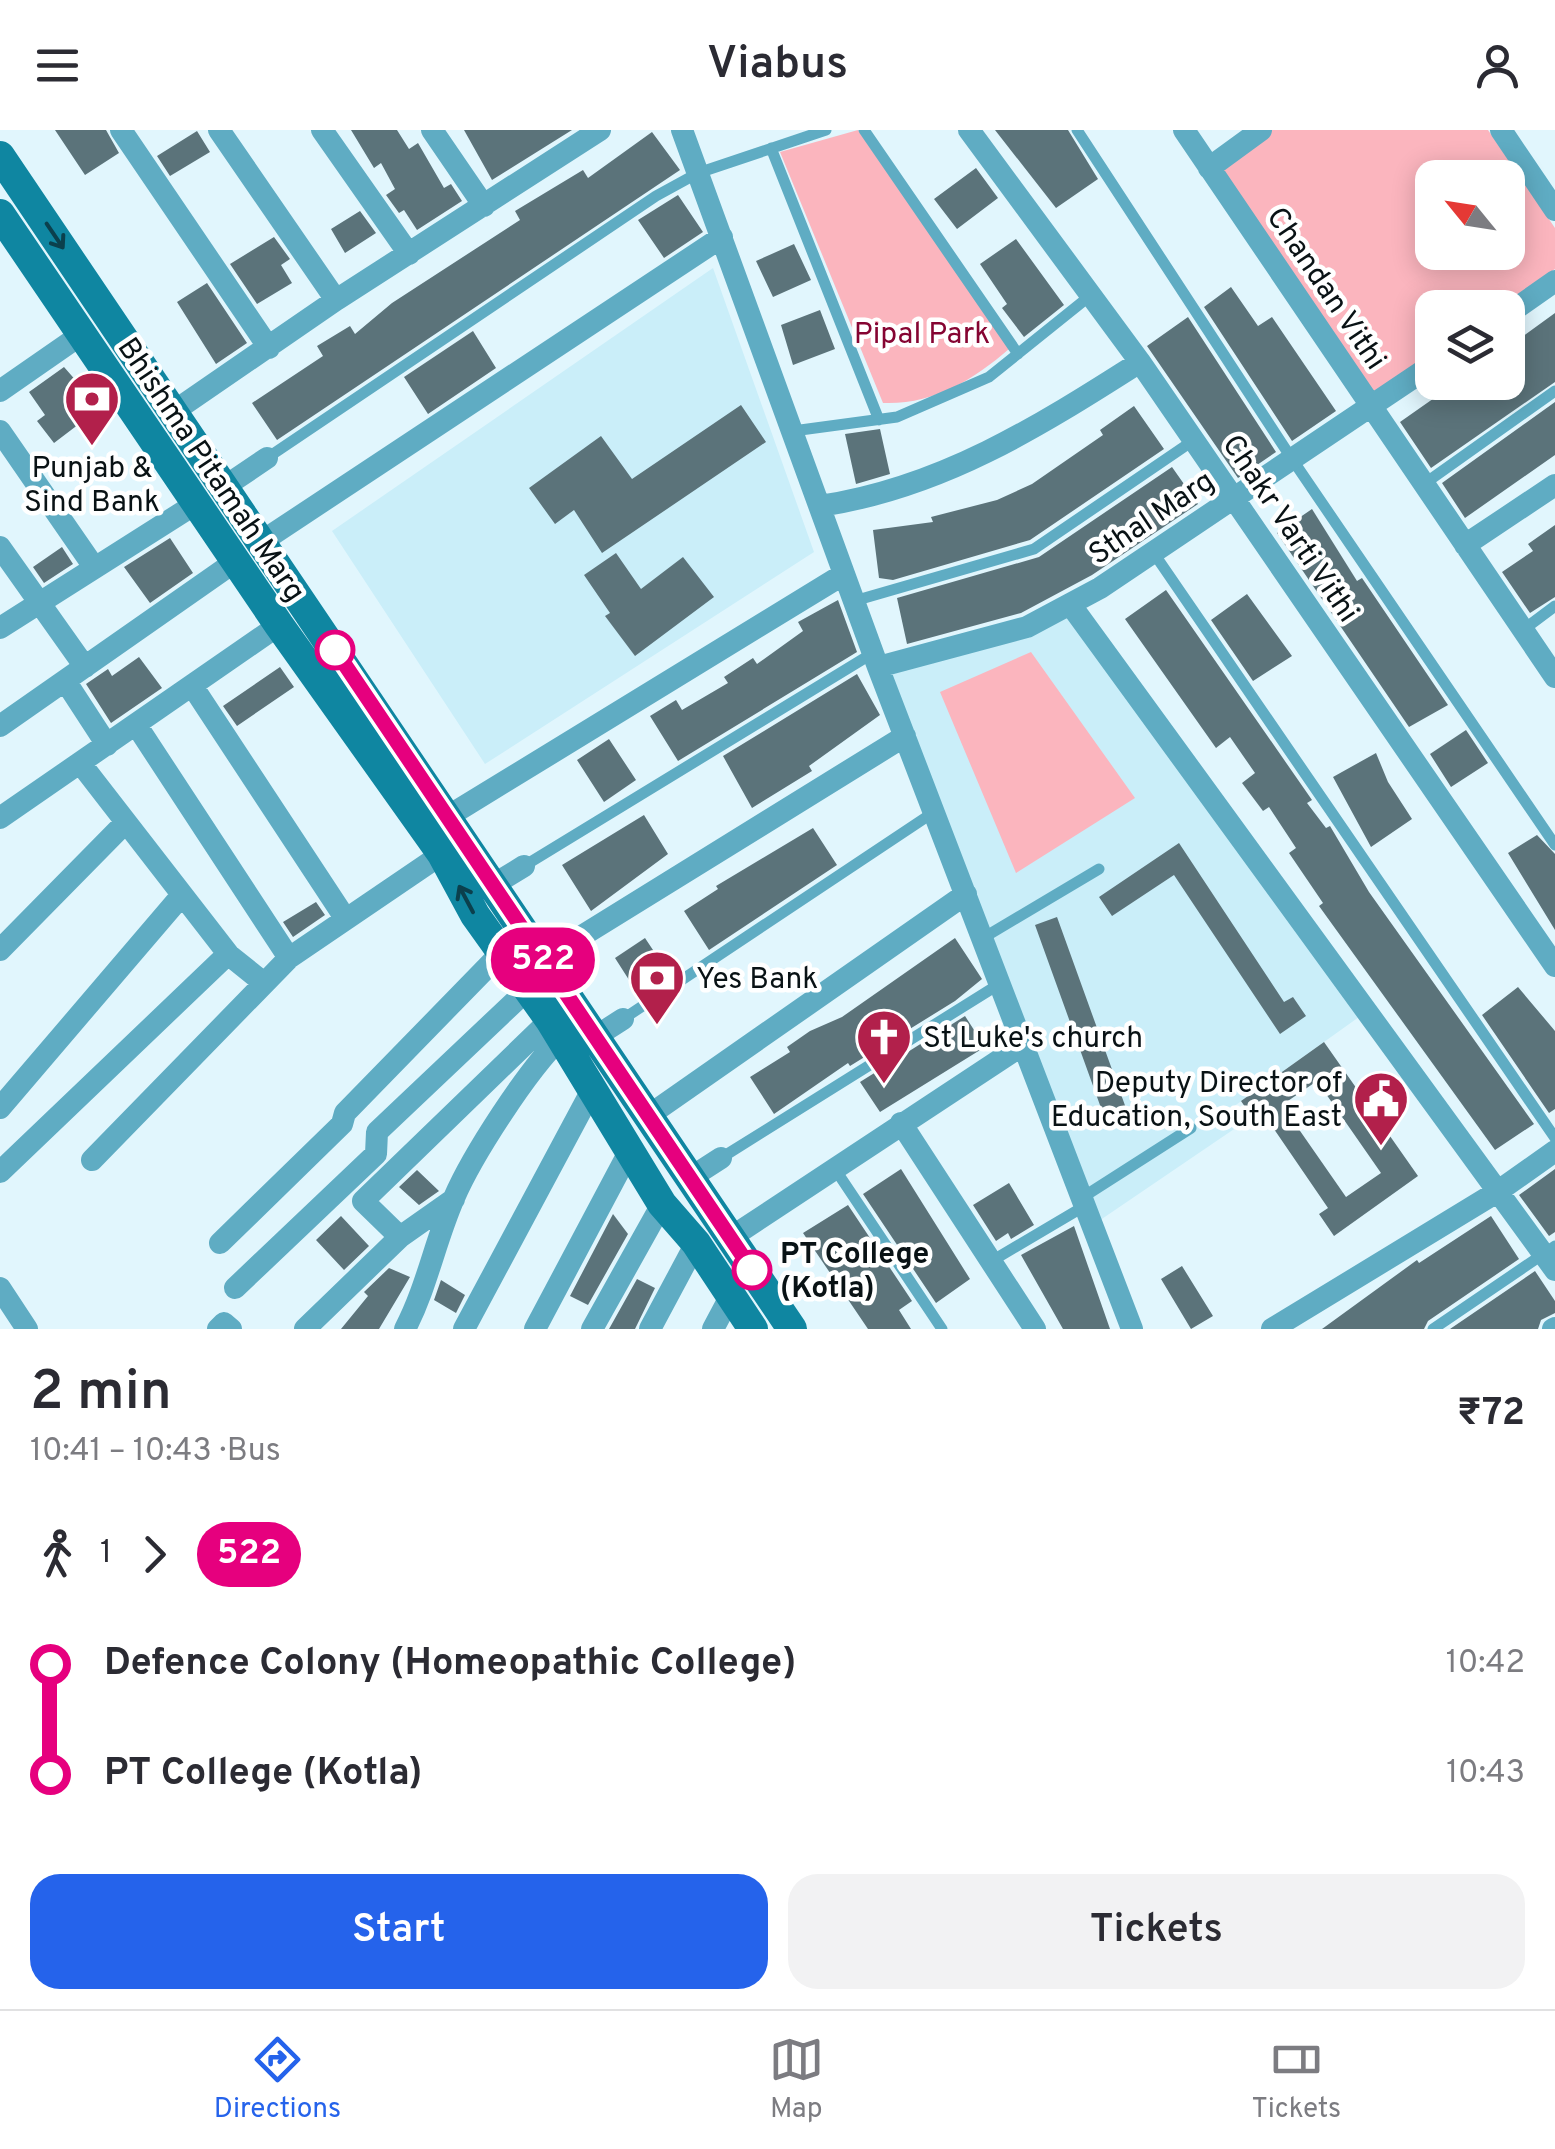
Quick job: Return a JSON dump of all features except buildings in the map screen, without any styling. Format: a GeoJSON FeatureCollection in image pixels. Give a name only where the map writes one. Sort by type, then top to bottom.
{"type":"FeatureCollection","features":[{"type":"Feature","properties":{"kind":"main road","name":"Bhishma Pitamah Marg"},"geometry":{"type":"LineString","coordinates":[[0,156],[792,1329]]}},
{"type":"Feature","properties":{"kind":"main road","name":"Bhishma Pitamah Marg"},"geometry":{"type":"LineString","coordinates":[[0,214],[280,625],[442,854],[501,953],[556,1029],[662,1204],[696,1243],[752,1329]]}},
{"type":"Feature","properties":{"kind":"street"},"geometry":{"type":"LineString","coordinates":[[121,130],[269,348]]}},
{"type":"Feature","properties":{"kind":"street"},"geometry":{"type":"LineString","coordinates":[[219,130],[336,300]]}},
{"type":"Feature","properties":{"kind":"street"},"geometry":{"type":"LineString","coordinates":[[322,130],[409,254]]}},
{"type":"Feature","properties":{"kind":"street"},"geometry":{"type":"LineString","coordinates":[[173,412],[336,300],[600,130]]}},
{"type":"Feature","properties":{"kind":"street"},"geometry":{"type":"LineString","coordinates":[[682,130],[876,660],[1132,1329]]}},
{"type":"Feature","properties":{"kind":"street","name":"Chakr Varti Vithi"},"geometry":{"type":"LineString","coordinates":[[969,130],[1140,362],[1555,966]]}},
{"type":"Feature","properties":{"kind":"street","name":"Chandan Vithi"},"geometry":{"type":"LineString","coordinates":[[1184,130],[1555,677]]}},
{"type":"Feature","properties":{"kind":"street"},"geometry":{"type":"LineString","coordinates":[[1209,168],[1261,130]]}},
{"type":"Feature","properties":{"kind":"street"},"geometry":{"type":"LineString","coordinates":[[1501,130],[1555,210]]}},
{"type":"Feature","properties":{"kind":"street"},"geometry":{"type":"LineString","coordinates":[[435,131],[484,206]]}},
{"type":"Feature","properties":{"kind":"street"},"geometry":{"type":"LineString","coordinates":[[261,542],[722,237]]}},
{"type":"Feature","properties":{"kind":"street"},"geometry":{"type":"LineString","coordinates":[[1525,302],[1555,282]]}},
{"type":"Feature","properties":{"kind":"street"},"geometry":{"type":"LineString","coordinates":[[0,391],[82,334]]}},
{"type":"Feature","properties":{"kind":"street"},"geometry":{"type":"LineString","coordinates":[[820,506],[869,499],[952,471],[1018,440],[1140,362]]}},
{"type":"Feature","properties":{"kind":"street","name":"Sthal Marg"},"geometry":{"type":"LineString","coordinates":[[876,660],[1027,627],[1070,604],[1415,377]]}},
{"type":"Feature","properties":{"kind":"street"},"geometry":{"type":"LineString","coordinates":[[0,431],[94,567]]}},
{"type":"Feature","properties":{"kind":"street"},"geometry":{"type":"LineString","coordinates":[[224,487],[267,458]]}},
{"type":"Feature","properties":{"kind":"street"},"geometry":{"type":"LineString","coordinates":[[1465,545],[1555,485]]}},
{"type":"Feature","properties":{"kind":"street"},"geometry":{"type":"LineString","coordinates":[[0,628],[197,504]]}},
{"type":"Feature","properties":{"kind":"street"},"geometry":{"type":"LineString","coordinates":[[0,547],[37,602],[108,745]]}},
{"type":"Feature","properties":{"kind":"street"},"geometry":{"type":"LineString","coordinates":[[0,726],[236,561]]}},
{"type":"Feature","properties":{"kind":"street"},"geometry":{"type":"LineString","coordinates":[[447,817],[844,574]]}},
{"type":"Feature","properties":{"kind":"street"},"geometry":{"type":"LineString","coordinates":[[1070,604],[1497,1192],[1551,1257]]}},
{"type":"Feature","properties":{"kind":"street"},"geometry":{"type":"LineString","coordinates":[[0,818],[280,625]]}},
{"type":"Feature","properties":{"kind":"street"},"geometry":{"type":"LineString","coordinates":[[193,687],[345,918]]}},
{"type":"Feature","properties":{"kind":"street"},"geometry":{"type":"LineString","coordinates":[[136,726],[289,958]]}},
{"type":"Feature","properties":{"kind":"street"},"geometry":{"type":"LineString","coordinates":[[543,960],[905,736]]}},
{"type":"Feature","properties":{"kind":"street"},"geometry":{"type":"LineString","coordinates":[[81,764],[228,954],[264,983]]}},
{"type":"Feature","properties":{"kind":"street"},"geometry":{"type":"LineString","coordinates":[[0,950],[126,822]]}},
{"type":"Feature","properties":{"kind":"street"},"geometry":{"type":"LineString","coordinates":[[92,1160],[289,958],[442,854]]}},
{"type":"Feature","properties":{"kind":"street"},"geometry":{"type":"LineString","coordinates":[[492,885],[524,866]]}},
{"type":"Feature","properties":{"kind":"street"},"geometry":{"type":"LineString","coordinates":[[648,1116],[966,894]]}},
{"type":"Feature","properties":{"kind":"street"},"geometry":{"type":"LineString","coordinates":[[0,1108],[182,895]]}},
{"type":"Feature","properties":{"kind":"street"},"geometry":{"type":"LineString","coordinates":[[220,1244],[342,1124],[345,1113],[501,953]]}},
{"type":"Feature","properties":{"kind":"street"},"geometry":{"type":"LineString","coordinates":[[0,1172],[228,954]]}},
{"type":"Feature","properties":{"kind":"street"},"geometry":{"type":"LineString","coordinates":[[236,1288],[376,1154],[377,1132],[528,990]]}},
{"type":"Feature","properties":{"kind":"street"},"geometry":{"type":"LineString","coordinates":[[595,1037],[623,1019]]}},
{"type":"Feature","properties":{"kind":"street"},"geometry":{"type":"LineString","coordinates":[[405,1329],[442,1240],[454,1199],[556,1029]]}},
{"type":"Feature","properties":{"kind":"street"},"geometry":{"type":"LineString","coordinates":[[400,1237],[363,1201],[556,1029]]}},
{"type":"Feature","properties":{"kind":"street"},"geometry":{"type":"LineString","coordinates":[[730,1238],[1024,1044]]}},
{"type":"Feature","properties":{"kind":"street"},"geometry":{"type":"LineString","coordinates":[[464,1329],[592,1090]]}},
{"type":"Feature","properties":{"kind":"street"},"geometry":{"type":"LineString","coordinates":[[901,1123],[1035,1329]]}},
{"type":"Feature","properties":{"kind":"street"},"geometry":{"type":"LineString","coordinates":[[1272,1329],[1497,1192],[1555,1150]]}},
{"type":"Feature","properties":{"kind":"street"},"geometry":{"type":"LineString","coordinates":[[535,1329],[629,1152]]}},
{"type":"Feature","properties":{"kind":"street"},"geometry":{"type":"LineString","coordinates":[[690,1178],[721,1158]]}},
{"type":"Feature","properties":{"kind":"street"},"geometry":{"type":"LineString","coordinates":[[305,1329],[400,1237],[454,1199]]}},
{"type":"Feature","properties":{"kind":"street"},"geometry":{"type":"LineString","coordinates":[[592,1329],[662,1204]]}},
{"type":"Feature","properties":{"kind":"street"},"geometry":{"type":"LineString","coordinates":[[650,1329],[696,1243]]}},
{"type":"Feature","properties":{"kind":"street"},"geometry":{"type":"LineString","coordinates":[[0,1288],[18,1325]]}},
{"type":"Feature","properties":{"kind":"street"},"geometry":{"type":"LineString","coordinates":[[713,1329],[730,1297]]}},
{"type":"Feature","properties":{"kind":"street"},"geometry":{"type":"LineString","coordinates":[[218,1329],[224,1323],[230,1329]]}},
{"type":"Feature","properties":{"kind":"lane"},"geometry":{"type":"LineString","coordinates":[[267,458],[638,208],[698,173],[826,130]]}},
{"type":"Feature","properties":{"kind":"lane"},"geometry":{"type":"LineString","coordinates":[[864,130],[1018,354]]}},
{"type":"Feature","properties":{"kind":"lane"},"geometry":{"type":"LineString","coordinates":[[1078,130],[1292,458],[1555,845]]}},
{"type":"Feature","properties":{"kind":"lane"},"geometry":{"type":"LineString","coordinates":[[771,148],[880,420]]}},
{"type":"Feature","properties":{"kind":"lane"},"geometry":{"type":"LineString","coordinates":[[792,431],[897,417],[989,378],[1091,295]]}},
{"type":"Feature","properties":{"kind":"lane"},"geometry":{"type":"LineString","coordinates":[[1424,484],[1555,391]]}},
{"type":"Feature","properties":{"kind":"lane"},"geometry":{"type":"LineString","coordinates":[[854,601],[1034,548],[1194,440]]}},
{"type":"Feature","properties":{"kind":"lane"},"geometry":{"type":"LineString","coordinates":[[1152,550],[1555,1138]]}},
{"type":"Feature","properties":{"kind":"lane"},"geometry":{"type":"LineString","coordinates":[[1523,630],[1555,606]]}},
{"type":"Feature","properties":{"kind":"lane"},"geometry":{"type":"LineString","coordinates":[[524,866],[876,660]]}},
{"type":"Feature","properties":{"kind":"lane"},"geometry":{"type":"LineString","coordinates":[[623,1019],[934,812]]}},
{"type":"Feature","properties":{"kind":"lane"},"geometry":{"type":"LineString","coordinates":[[983,938],[1099,869]]}},
{"type":"Feature","properties":{"kind":"lane"},"geometry":{"type":"LineString","coordinates":[[721,1158],[1001,983]]}},
{"type":"Feature","properties":{"kind":"lane"},"geometry":{"type":"LineString","coordinates":[[990,1262],[1191,1128]]}},
{"type":"Feature","properties":{"kind":"lane"},"geometry":{"type":"LineString","coordinates":[[835,1169],[942,1329]]}},
{"type":"Feature","properties":{"kind":"lane"},"geometry":{"type":"LineString","coordinates":[[1433,1329],[1551,1257]]}},
{"type":"Feature","properties":{"kind":"shaded area"},"geometry":{"type":"Polygon","coordinates":[[[713,268],[814,552],[485,764],[332,531],[713,268]]]}},
{"type":"Feature","properties":{"kind":"shaded area"},"geometry":{"type":"Polygon","coordinates":[[[1070,604],[1366,1012],[1233,1107],[1243,1123],[1090,1227],[878,667],[1070,604]]]}},
{"type":"Feature","properties":{"kind":"green space","name":"Pipal Park"},"geometry":{"type":"Polygon","coordinates":[[[858,130],[1009,349],[966,380],[919,400],[883,403],[780,152],[858,130]]]}},
{"type":"Feature","properties":{"kind":"green space"},"geometry":{"type":"Polygon","coordinates":[[[1272,130],[1488,130],[1509,160],[1415,160],[1415,270],[1525,270],[1525,184],[1555,228],[1555,269],[1525,290],[1415,290],[1415,366],[1373,395],[1217,168],[1272,130]]]}},
{"type":"Feature","properties":{"kind":"green space"},"geometry":{"type":"Polygon","coordinates":[[[1031,652],[1135,798],[1016,873],[940,692],[1031,652]]]}},
{"type":"Feature","properties":{"kind":"bus line","name":"522"},"geometry":{"type":"LineString","coordinates":[[335,650],[752,1270]]}},
{"type":"Feature","properties":{"kind":"place","name":"Punjab & Sind Bank"},"geometry":{"type":"Point","coordinates":[92,448]}},
{"type":"Feature","properties":{"kind":"place","name":"Yes Bank"},"geometry":{"type":"Point","coordinates":[657,1027]}},
{"type":"Feature","properties":{"kind":"place","name":"St Luke's church"},"geometry":{"type":"Point","coordinates":[884,1086]}},
{"type":"Feature","properties":{"kind":"place","name":"Deputy Director of Education, South East"},"geometry":{"type":"Point","coordinates":[1381,1148]}},
{"type":"Feature","properties":{"kind":"place","name":"PT College (Kotla)"},"geometry":{"type":"Point","coordinates":[752,1270]}}]}
